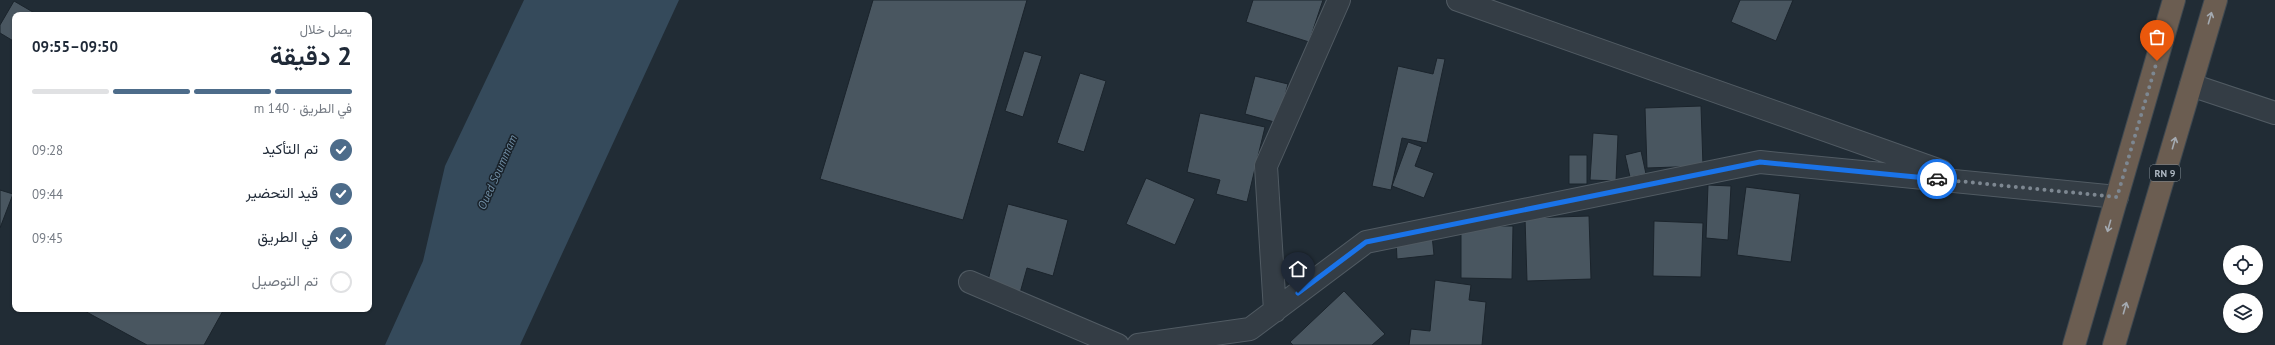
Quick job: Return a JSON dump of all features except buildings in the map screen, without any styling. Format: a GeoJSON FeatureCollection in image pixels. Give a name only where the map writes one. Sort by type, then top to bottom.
{"type":"FeatureCollection","features":[{"type":"Feature","properties":{"kind":"highway"},"geometry":{"type":"LineString","coordinates":[[2074,345],[2174,0]]}},
{"type":"Feature","properties":{"kind":"highway","name":"RN 9"},"geometry":{"type":"LineString","coordinates":[[2114,345],[2216,0]]}},
{"type":"Feature","properties":{"kind":"street"},"geometry":{"type":"LineString","coordinates":[[1275,311],[1266,166],[1339,0]]}},
{"type":"Feature","properties":{"kind":"street"},"geometry":{"type":"LineString","coordinates":[[1458,0],[1974,183]]}},
{"type":"Feature","properties":{"kind":"street"},"geometry":{"type":"LineString","coordinates":[[2191,85],[2275,113]]}},
{"type":"Feature","properties":{"kind":"street"},"geometry":{"type":"LineString","coordinates":[[1138,345],[1250,329],[1366,242],[1760,162],[2117,197]]}},
{"type":"Feature","properties":{"kind":"street"},"geometry":{"type":"LineString","coordinates":[[970,282],[1118,345]]}},
{"type":"Feature","properties":{"kind":"water","name":"Oued Soummam"},"geometry":{"type":"Polygon","coordinates":[[[524,0],[679,0],[520,345],[385,345],[423,261],[445,166],[524,0]]]}},
{"type":"Feature","properties":{"kind":"way so far"},"geometry":{"type":"LineString","coordinates":[[1937,179],[2117,197],[2157,61]]}},
{"type":"Feature","properties":{"kind":"route"},"geometry":{"type":"LineString","coordinates":[[1298,293],[1366,242],[1760,162],[1937,179]]}}]}
